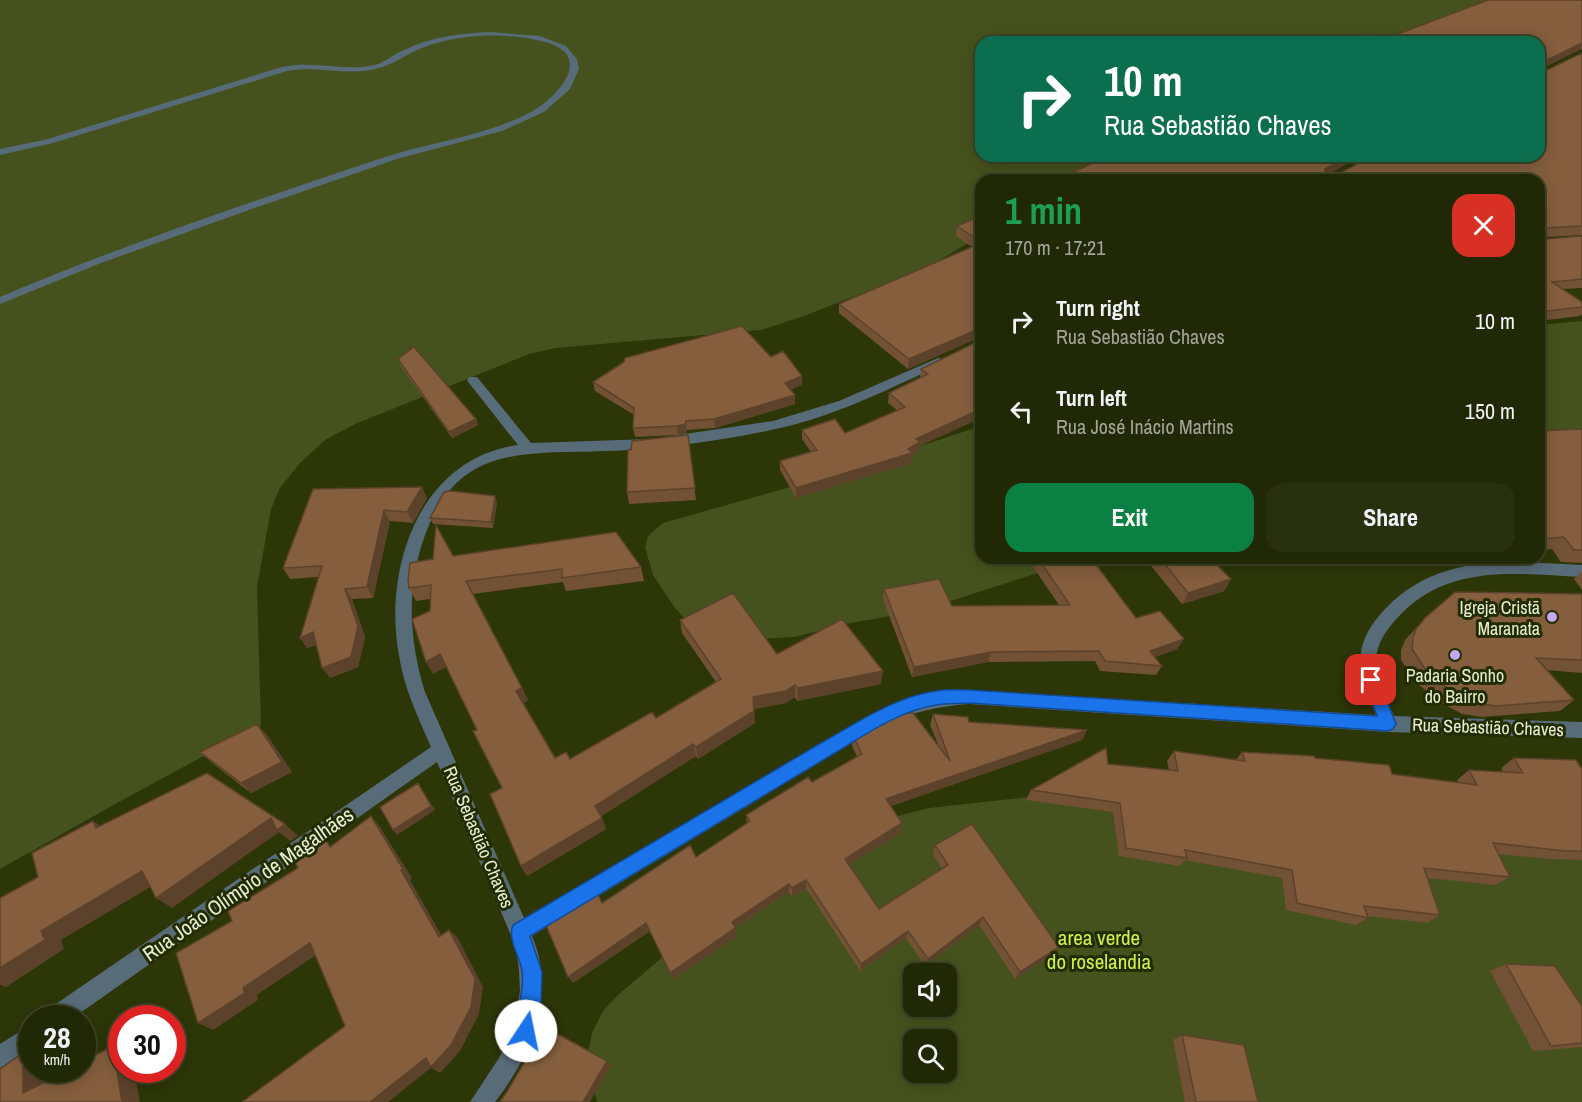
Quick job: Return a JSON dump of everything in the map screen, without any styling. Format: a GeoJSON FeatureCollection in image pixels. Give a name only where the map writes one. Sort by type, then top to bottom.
{"type":"FeatureCollection","features":[{"type":"Feature","properties":{"kind":"street"},"geometry":{"type":"LineString","coordinates":[[0,152],[50,141],[268,73],[305,66],[353,69],[375,67],[392,62],[407,51],[459,36],[485,34],[540,38],[558,44],[572,56],[574,63],[575,71],[565,90],[534,115],[514,124],[415,150],[258,204],[151,242],[0,301]]}},
{"type":"Feature","properties":{"kind":"street","name":"Rua Sebastião Chaves"},"geometry":{"type":"LineString","coordinates":[[949,357],[832,409],[764,428],[643,445],[510,450],[487,457],[466,468],[451,479],[437,496],[415,542],[403,597],[402,627],[406,660],[416,692],[520,932],[876,720],[909,705],[936,698],[969,697],[1388,724],[1582,730]]}},
{"type":"Feature","properties":{"kind":"street"},"geometry":{"type":"LineString","coordinates":[[473,380],[528,448]]}},
{"type":"Feature","properties":{"kind":"street"},"geometry":{"type":"LineString","coordinates":[[1388,724],[1371,680],[1366,658],[1377,631],[1411,593],[1429,581],[1457,573],[1491,569],[1582,571]]}},
{"type":"Feature","properties":{"kind":"street","name":"Rua João Olímpio de Magalhães"},"geometry":{"type":"LineString","coordinates":[[74,1005],[442,749]]}},
{"type":"Feature","properties":{"kind":"street"},"geometry":{"type":"LineString","coordinates":[[481,1102],[511,1060],[526,1031],[531,1001],[532,972],[520,932]]}},
{"type":"Feature","properties":{"kind":"street"},"geometry":{"type":"LineString","coordinates":[[0,1057],[18,1045]]}},
{"type":"Feature","properties":{"kind":"green space"},"geometry":{"type":"Polygon","coordinates":[[[0,0],[1541,0],[1459,16],[1388,36],[975,36],[975,162],[1103,162],[1083,174],[975,174],[975,239],[940,260],[804,316],[761,330],[555,348],[529,354],[355,424],[325,440],[300,463],[280,488],[271,509],[257,587],[261,725],[0,869],[0,0]]]}},
{"type":"Feature","properties":{"kind":"green space"},"geometry":{"type":"Polygon","coordinates":[[[1582,321],[1582,485],[1545,481],[1545,324],[1582,321]]]}},
{"type":"Feature","properties":{"kind":"green space"},"geometry":{"type":"Polygon","coordinates":[[[975,428],[975,564],[1065,564],[920,611],[850,623],[794,637],[758,639],[687,621],[675,608],[653,575],[645,547],[648,536],[663,523],[829,476],[975,428]]]}},
{"type":"Feature","properties":{"kind":"green space","name":"area verde do roselandia"},"geometry":{"type":"Polygon","coordinates":[[[1047,795],[1582,849],[1582,1102],[598,1102],[589,1081],[586,1062],[592,1033],[603,1011],[618,995],[672,949],[890,818],[929,808],[1047,795]]]}},
{"type":"Feature","properties":{"kind":"building"},"geometry":{"type":"Polygon","coordinates":[[[1488,0],[1582,0],[1582,43],[1545,61],[1545,36],[1393,36],[1488,0]]]}},
{"type":"Feature","properties":{"kind":"building"},"geometry":{"type":"Polygon","coordinates":[[[1582,53],[1582,226],[1545,228],[1545,174],[1068,174],[1095,162],[1338,162],[1325,169],[1325,172],[1340,173],[1361,162],[1545,162],[1545,71],[1582,53]]]}},
{"type":"Feature","properties":{"kind":"building"},"geometry":{"type":"Polygon","coordinates":[[[975,218],[975,238],[957,226],[975,218]]]}},
{"type":"Feature","properties":{"kind":"building"},"geometry":{"type":"Polygon","coordinates":[[[1545,236],[1546,239],[1582,236],[1582,279],[1552,282],[1582,302],[1582,307],[1545,311],[1545,236]]]}},
{"type":"Feature","properties":{"kind":"building"},"geometry":{"type":"Polygon","coordinates":[[[975,246],[975,331],[909,359],[839,304],[975,246]]]}},
{"type":"Feature","properties":{"kind":"building"},"geometry":{"type":"Polygon","coordinates":[[[742,326],[771,357],[783,351],[802,376],[785,383],[795,395],[714,419],[686,421],[686,424],[677,426],[633,428],[634,408],[593,382],[624,362],[625,358],[742,326]]]}},
{"type":"Feature","properties":{"kind":"building"},"geometry":{"type":"Polygon","coordinates":[[[975,343],[975,412],[916,439],[920,442],[908,449],[912,453],[796,488],[780,461],[817,450],[802,430],[835,419],[845,433],[905,407],[889,393],[928,374],[921,369],[975,343]]]}},
{"type":"Feature","properties":{"kind":"building"},"geometry":{"type":"Polygon","coordinates":[[[414,347],[476,419],[449,432],[398,359],[414,347]]]}},
{"type":"Feature","properties":{"kind":"building"},"geometry":{"type":"Polygon","coordinates":[[[1582,429],[1582,550],[1574,550],[1564,537],[1545,539],[1545,431],[1582,429]]]}},
{"type":"Feature","properties":{"kind":"building"},"geometry":{"type":"Polygon","coordinates":[[[688,435],[695,488],[627,492],[628,450],[631,450],[632,441],[688,435]]]}},
{"type":"Feature","properties":{"kind":"building"},"geometry":{"type":"Polygon","coordinates":[[[422,487],[407,512],[384,510],[367,587],[345,589],[358,626],[351,657],[322,668],[313,632],[300,638],[322,566],[283,568],[313,489],[422,487]]]}},
{"type":"Feature","properties":{"kind":"building"},"geometry":{"type":"Polygon","coordinates":[[[444,492],[495,496],[491,522],[430,518],[444,492]]]}},
{"type":"Feature","properties":{"kind":"building"},"geometry":{"type":"Polygon","coordinates":[[[436,525],[453,556],[616,532],[641,567],[562,578],[562,569],[466,581],[522,688],[516,691],[555,758],[566,752],[570,759],[652,712],[656,718],[721,679],[680,620],[733,593],[777,654],[842,619],[883,671],[798,688],[795,685],[786,691],[753,697],[754,711],[696,747],[693,744],[595,806],[602,818],[521,866],[490,794],[502,788],[473,731],[477,730],[440,654],[426,662],[412,619],[430,611],[431,585],[409,588],[410,563],[433,559],[436,525]]]}},
{"type":"Feature","properties":{"kind":"building"},"geometry":{"type":"Polygon","coordinates":[[[1042,564],[1096,564],[1136,618],[1160,611],[1184,639],[1150,651],[1162,666],[1105,661],[1099,651],[991,652],[914,667],[884,589],[939,579],[952,606],[1070,605],[1042,564]]]}},
{"type":"Feature","properties":{"kind":"building"},"geometry":{"type":"Polygon","coordinates":[[[1165,564],[1216,564],[1231,579],[1188,593],[1165,564]]]}},
{"type":"Feature","properties":{"kind":"building"},"geometry":{"type":"Polygon","coordinates":[[[1455,592],[1582,594],[1582,660],[1536,658],[1574,700],[1496,706],[1475,703],[1450,690],[1426,670],[1412,649],[1416,629],[1455,592]]]}},
{"type":"Feature","properties":{"kind":"building"},"geometry":{"type":"Polygon","coordinates":[[[895,713],[913,713],[950,761],[933,714],[968,717],[969,722],[1087,730],[886,799],[902,823],[845,859],[879,909],[948,865],[935,845],[972,824],[1059,947],[1020,972],[983,917],[928,959],[908,931],[861,964],[806,880],[792,888],[789,884],[732,922],[735,928],[670,973],[646,923],[568,977],[545,923],[597,892],[602,903],[690,845],[696,857],[750,821],[746,815],[808,777],[812,782],[862,754],[853,736],[895,713]]]}},
{"type":"Feature","properties":{"kind":"building"},"geometry":{"type":"Polygon","coordinates":[[[257,724],[282,762],[241,783],[200,752],[257,724]]]}},
{"type":"Feature","properties":{"kind":"building"},"geometry":{"type":"Polygon","coordinates":[[[1106,748],[1108,764],[1178,771],[1174,751],[1245,761],[1242,752],[1314,756],[1315,758],[1389,765],[1392,774],[1477,785],[1469,770],[1523,773],[1514,758],[1576,760],[1582,769],[1582,851],[1493,843],[1510,877],[1424,868],[1440,915],[1364,906],[1368,918],[1297,903],[1292,870],[1185,850],[1187,858],[1126,848],[1120,803],[1031,790],[1106,748]]]}},
{"type":"Feature","properties":{"kind":"building"},"geometry":{"type":"Polygon","coordinates":[[[207,773],[285,824],[277,830],[271,818],[156,898],[142,871],[41,931],[45,940],[0,968],[0,898],[38,877],[32,853],[93,821],[96,828],[207,773]]]}},
{"type":"Feature","properties":{"kind":"building"},"geometry":{"type":"Polygon","coordinates":[[[418,783],[431,806],[393,830],[380,807],[418,783]]]}},
{"type":"Feature","properties":{"kind":"building"},"geometry":{"type":"Polygon","coordinates":[[[371,816],[403,869],[401,870],[439,937],[449,930],[475,979],[471,1007],[451,1045],[431,1067],[426,1058],[370,1102],[242,1102],[345,1026],[310,943],[243,988],[245,993],[198,1023],[176,953],[232,921],[228,911],[298,868],[289,851],[307,839],[317,845],[325,839],[330,847],[371,816]]]}},
{"type":"Feature","properties":{"kind":"building"},"geometry":{"type":"Polygon","coordinates":[[[1506,964],[1555,966],[1582,1006],[1582,1043],[1551,1046],[1506,964]]]}},
{"type":"Feature","properties":{"kind":"building"},"geometry":{"type":"Polygon","coordinates":[[[545,1027],[607,1061],[583,1102],[500,1102],[508,1090],[545,1027]]]}},
{"type":"Feature","properties":{"kind":"building"},"geometry":{"type":"Polygon","coordinates":[[[1182,1035],[1244,1045],[1258,1102],[1196,1102],[1182,1035]]]}},
{"type":"Feature","properties":{"kind":"building"},"geometry":{"type":"Polygon","coordinates":[[[108,1049],[108,1083],[119,1083],[122,1102],[0,1102],[0,1069],[18,1056],[18,1083],[23,1083],[23,1093],[43,1083],[96,1083],[96,1055],[108,1049]]]}},
{"type":"Feature","properties":{"kind":"place","name":"Igreja Cristã Maranata"},"geometry":{"type":"Point","coordinates":[1552,617]}},
{"type":"Feature","properties":{"kind":"place","name":"Padaria Sonho do Bairro"},"geometry":{"type":"Point","coordinates":[1455,655]}},
{"type":"Feature","properties":{"kind":"route"},"geometry":{"type":"LineString","coordinates":[[526,1031],[531,1001],[532,972],[520,932],[876,720],[909,705],[936,698],[969,697],[1388,724],[1371,680]]}}]}
